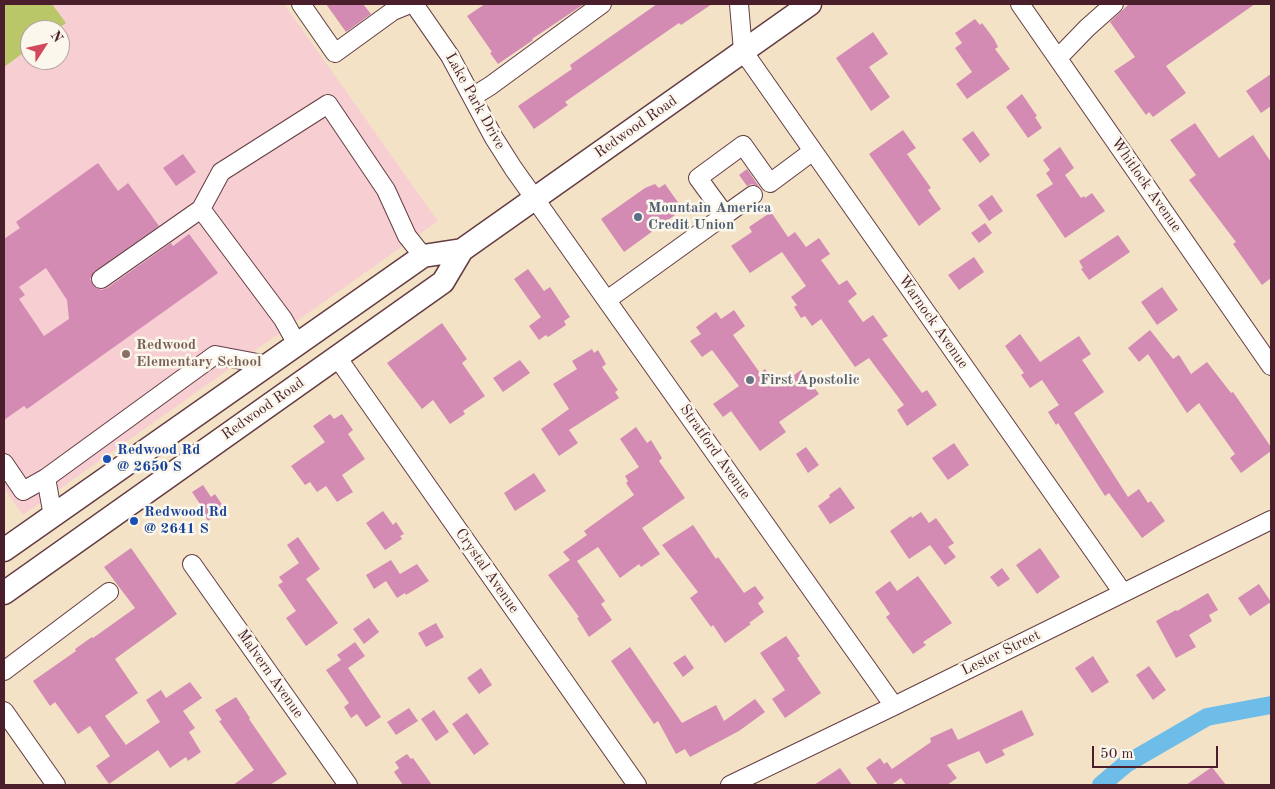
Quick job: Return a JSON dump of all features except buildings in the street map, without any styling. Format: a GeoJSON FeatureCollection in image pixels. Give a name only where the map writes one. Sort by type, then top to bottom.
{"type":"FeatureCollection","features":[{"type":"Feature","properties":{"kind":"main road","name":"Redwood Road"},"geometry":{"type":"LineString","coordinates":[[4,593],[442,282],[462,250],[810,4]]}},
{"type":"Feature","properties":{"kind":"main road","name":"Redwood Road"},"geometry":{"type":"LineString","coordinates":[[4,550],[422,256],[462,250]]}},
{"type":"Feature","properties":{"kind":"street"},"geometry":{"type":"LineString","coordinates":[[301,4],[335,52],[393,11],[410,4]]}},
{"type":"Feature","properties":{"kind":"street","name":"Lake Park Drive"},"geometry":{"type":"LineString","coordinates":[[414,4],[450,56],[494,138],[535,198]]}},
{"type":"Feature","properties":{"kind":"street"},"geometry":{"type":"LineString","coordinates":[[472,97],[490,86],[602,4]]}},
{"type":"Feature","properties":{"kind":"street"},"geometry":{"type":"LineString","coordinates":[[739,4],[743,51]]}},
{"type":"Feature","properties":{"kind":"street","name":"Whitlock Avenue"},"geometry":{"type":"LineString","coordinates":[[1020,4],[1271,366]]}},
{"type":"Feature","properties":{"kind":"street"},"geometry":{"type":"LineString","coordinates":[[1058,58],[1114,4]]}},
{"type":"Feature","properties":{"kind":"street","name":"Warnock Avenue"},"geometry":{"type":"LineString","coordinates":[[743,51],[1123,593]]}},
{"type":"Feature","properties":{"kind":"street"},"geometry":{"type":"LineString","coordinates":[[101,279],[201,209],[221,172],[328,104],[386,190],[407,236],[422,256]]}},
{"type":"Feature","properties":{"kind":"street"},"geometry":{"type":"LineString","coordinates":[[725,215],[698,178],[743,145],[763,188]]}},
{"type":"Feature","properties":{"kind":"street"},"geometry":{"type":"LineString","coordinates":[[607,300],[813,152]]}},
{"type":"Feature","properties":{"kind":"street","name":"Stratford Avenue"},"geometry":{"type":"LineString","coordinates":[[535,198],[894,706]]}},
{"type":"Feature","properties":{"kind":"street"},"geometry":{"type":"LineString","coordinates":[[201,209],[283,319],[297,344]]}},
{"type":"Feature","properties":{"kind":"street"},"geometry":{"type":"LineString","coordinates":[[4,463],[23,491],[46,478],[216,354],[268,365]]}},
{"type":"Feature","properties":{"kind":"street","name":"Crystal Avenue"},"geometry":{"type":"LineString","coordinates":[[337,357],[637,785]]}},
{"type":"Feature","properties":{"kind":"street"},"geometry":{"type":"LineString","coordinates":[[46,478],[53,516]]}},
{"type":"Feature","properties":{"kind":"street","name":"Lester Street"},"geometry":{"type":"LineString","coordinates":[[730,785],[1271,520]]}},
{"type":"Feature","properties":{"kind":"street","name":"Malvern Avenue"},"geometry":{"type":"LineString","coordinates":[[192,564],[348,785]]}},
{"type":"Feature","properties":{"kind":"street"},"geometry":{"type":"LineString","coordinates":[[4,671],[109,592]]}},
{"type":"Feature","properties":{"kind":"street"},"geometry":{"type":"LineString","coordinates":[[4,711],[56,785]]}},
{"type":"Feature","properties":{"kind":"shaded area","name":"Redwood Elementary School"},"geometry":{"type":"Polygon","coordinates":[[[4,4],[284,4],[438,221],[23,515],[4,488],[4,4]]]}},
{"type":"Feature","properties":{"kind":"green space"},"geometry":{"type":"Polygon","coordinates":[[[4,4],[52,4],[64,20],[20,20],[20,55],[4,67],[4,4]]]}},
{"type":"Feature","properties":{"kind":"waterway"},"geometry":{"type":"LineString","coordinates":[[1101,785],[1126,764],[1207,717],[1271,705]]}},
{"type":"Feature","properties":{"kind":"place","name":"Mountain America Credit Union"},"geometry":{"type":"Point","coordinates":[638,217]}},
{"type":"Feature","properties":{"kind":"place","name":"Redwood Elementary School"},"geometry":{"type":"Point","coordinates":[126,354]}},
{"type":"Feature","properties":{"kind":"place","name":"First Apostolic"},"geometry":{"type":"Point","coordinates":[750,380]}},
{"type":"Feature","properties":{"kind":"place","name":"Redwood Rd @ 2650 S"},"geometry":{"type":"Point","coordinates":[107,459]}},
{"type":"Feature","properties":{"kind":"place","name":"Redwood Rd @ 2641 S"},"geometry":{"type":"Point","coordinates":[134,521]}}]}
